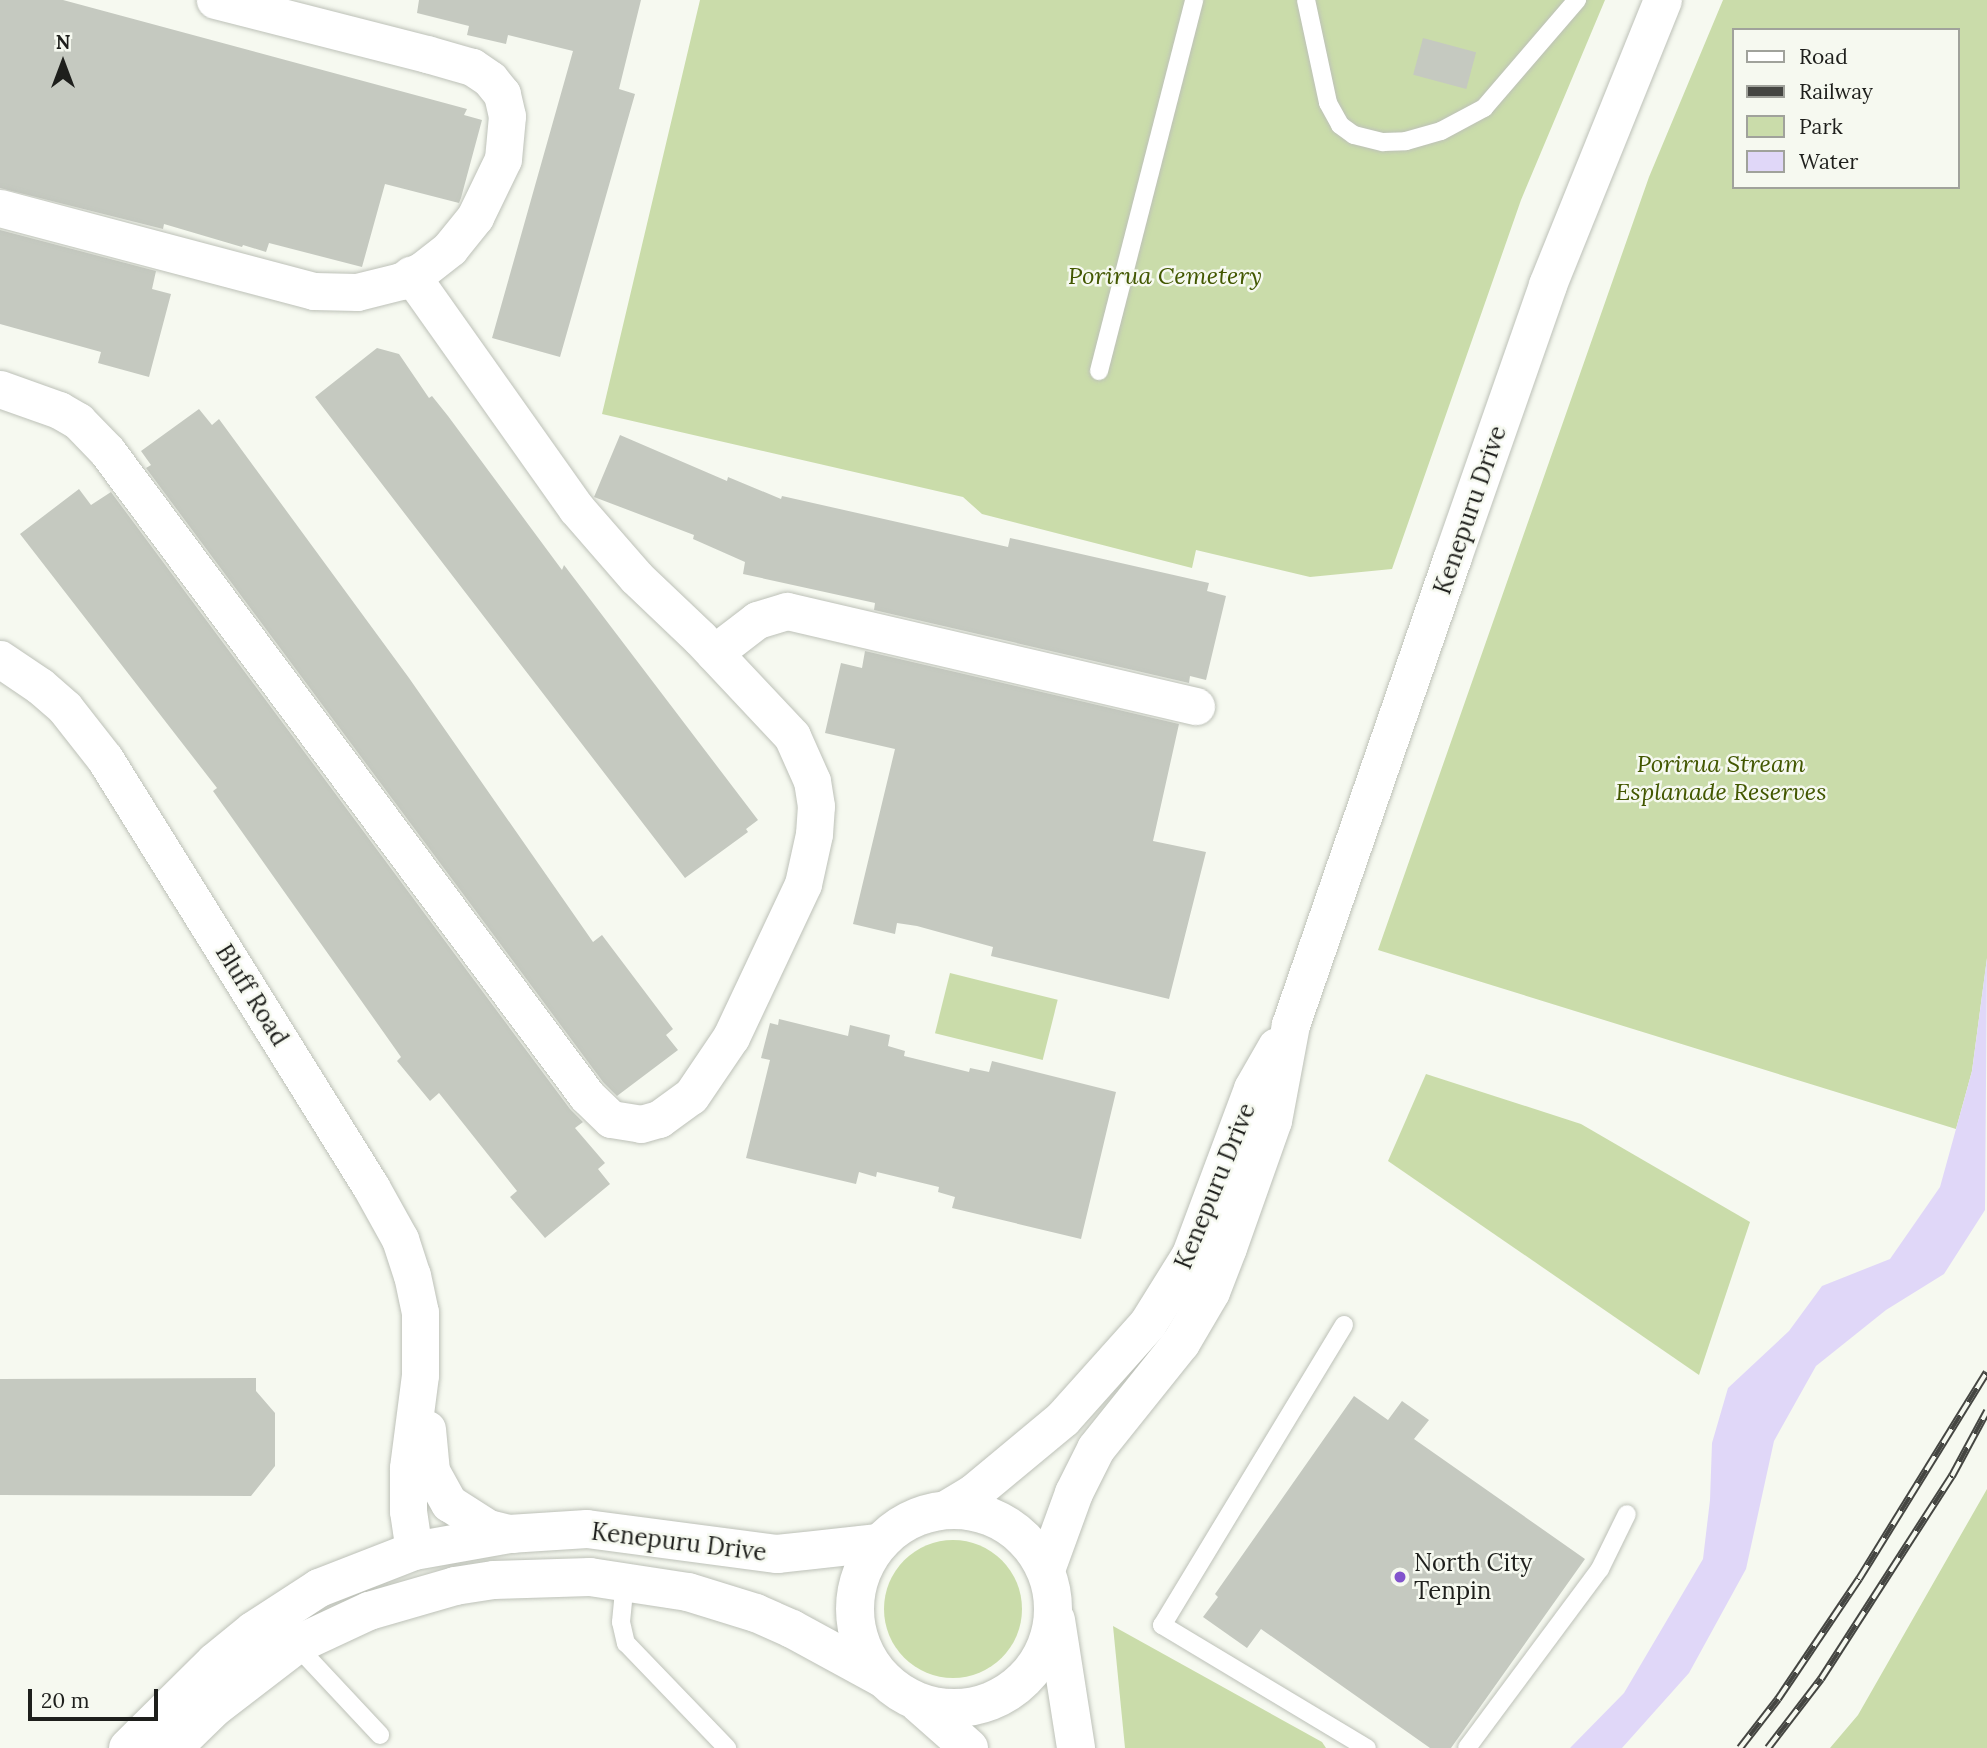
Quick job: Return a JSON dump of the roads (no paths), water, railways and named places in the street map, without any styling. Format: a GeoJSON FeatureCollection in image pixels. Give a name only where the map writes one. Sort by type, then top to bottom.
{"type":"FeatureCollection","features":[{"type":"Feature","properties":{"kind":"main road","name":"Kenepuru Drive"},"geometry":{"type":"LineString","coordinates":[[1050,1586],[1074,1493],[1096,1449],[1181,1343],[1211,1292],[1273,1121],[1291,1025],[1548,285],[1663,0]]}},
{"type":"Feature","properties":{"kind":"main road","name":"Kenepuru Drive"},"geometry":{"type":"LineString","coordinates":[[946,1510],[974,1493],[1063,1419],[1148,1324],[1191,1255],[1253,1089],[1291,1025]]}},
{"type":"Feature","properties":{"kind":"main road"},"geometry":{"type":"LineString","coordinates":[[969,1748],[918,1703],[882,1678],[867,1658],[858,1636],[855,1612],[859,1579],[878,1543],[907,1522],[946,1510],[977,1513],[1006,1524],[1030,1544],[1050,1586],[1076,1748]]}},
{"type":"Feature","properties":{"kind":"main road","name":"Kenepuru Drive"},"geometry":{"type":"LineString","coordinates":[[173,1748],[225,1699],[326,1584],[414,1551],[512,1534],[616,1531],[777,1554],[878,1543]]}},
{"type":"Feature","properties":{"kind":"main road"},"geometry":{"type":"LineString","coordinates":[[414,1551],[419,1566],[426,1571],[502,1559],[608,1579]]}},
{"type":"Feature","properties":{"kind":"main road","name":"Kenepuru Drive"},"geometry":{"type":"LineString","coordinates":[[128,1748],[215,1662],[284,1632],[455,1586],[517,1579],[608,1579],[688,1592],[756,1613],[882,1678]]}},
{"type":"Feature","properties":{"kind":"main road"},"geometry":{"type":"LineString","coordinates":[[918,1703],[958,1708],[981,1705],[1012,1690],[1036,1666],[1050,1634],[1050,1586]]}},
{"type":"Feature","properties":{"kind":"street"},"geometry":{"type":"LineString","coordinates":[[0,208],[314,291],[357,292],[411,275],[450,248],[475,217],[503,159],[507,116],[502,94],[490,79],[472,67],[215,0]]}},
{"type":"Feature","properties":{"kind":"street"},"geometry":{"type":"LineString","coordinates":[[0,389],[59,410],[78,421],[107,452],[569,1074],[600,1110],[611,1119],[626,1123],[641,1124],[659,1119],[691,1096],[706,1078],[731,1037],[803,884],[814,834],[816,806],[804,758],[792,736],[714,653],[636,577],[576,508],[411,275]]}},
{"type":"Feature","properties":{"kind":"street"},"geometry":{"type":"LineString","coordinates":[[714,653],[757,620],[787,611],[1196,706]]}},
{"type":"Feature","properties":{"kind":"street","name":"Bluff Road"},"geometry":{"type":"LineString","coordinates":[[0,659],[40,685],[57,701],[105,758],[391,1221],[407,1257],[417,1295],[419,1376],[429,1459],[435,1483],[456,1509],[488,1528],[512,1534]]}},
{"type":"Feature","properties":{"kind":"street","name":"Bluff Road"},"geometry":{"type":"LineString","coordinates":[[414,1551],[408,1511],[408,1468],[419,1376]]}},
{"type":"Feature","properties":{"kind":"lane"},"geometry":{"type":"LineString","coordinates":[[1099,371],[1194,0]]}},
{"type":"Feature","properties":{"kind":"lane"},"geometry":{"type":"LineString","coordinates":[[1307,0],[1328,103],[1340,125],[1354,135],[1382,142],[1406,141],[1441,131],[1484,108],[1577,0]]}},
{"type":"Feature","properties":{"kind":"lane"},"geometry":{"type":"LineString","coordinates":[[1344,1325],[1162,1625],[1349,1742],[1367,1748]]}},
{"type":"Feature","properties":{"kind":"lane"},"geometry":{"type":"LineString","coordinates":[[1467,1748],[1600,1569],[1627,1514]]}},
{"type":"Feature","properties":{"kind":"lane"},"geometry":{"type":"LineString","coordinates":[[608,1579],[626,1643],[727,1748]]}},
{"type":"Feature","properties":{"kind":"lane"},"geometry":{"type":"LineString","coordinates":[[284,1632],[380,1735]]}},
{"type":"Feature","properties":{"kind":"water"},"geometry":{"type":"Polygon","coordinates":[[[1987,958],[1985,1210],[1944,1274],[1886,1310],[1816,1366],[1774,1441],[1746,1569],[1689,1673],[1622,1748],[1570,1748],[1624,1693],[1703,1559],[1710,1500],[1712,1443],[1728,1388],[1789,1331],[1822,1286],[1890,1259],[1940,1187],[1972,1071],[1987,958]]]}},
{"type":"Feature","properties":{"kind":"railway"},"geometry":{"type":"LineString","coordinates":[[1740,1748],[1778,1699],[1859,1579],[1987,1372]]}},
{"type":"Feature","properties":{"kind":"railway"},"geometry":{"type":"LineString","coordinates":[[1768,1748],[1821,1679],[1952,1476],[1987,1411]]}},
{"type":"Feature","properties":{"kind":"place","name":"North City Tenpin"},"geometry":{"type":"Point","coordinates":[1400,1577]}},
{"type":"Feature","properties":{"kind":"park label","name":"Porirua Cemetery"},"geometry":{"type":"Point","coordinates":[1165,276]}},
{"type":"Feature","properties":{"kind":"park label","name":"Porirua Stream Esplanade Reserves"},"geometry":{"type":"Point","coordinates":[1721,778]}}]}
